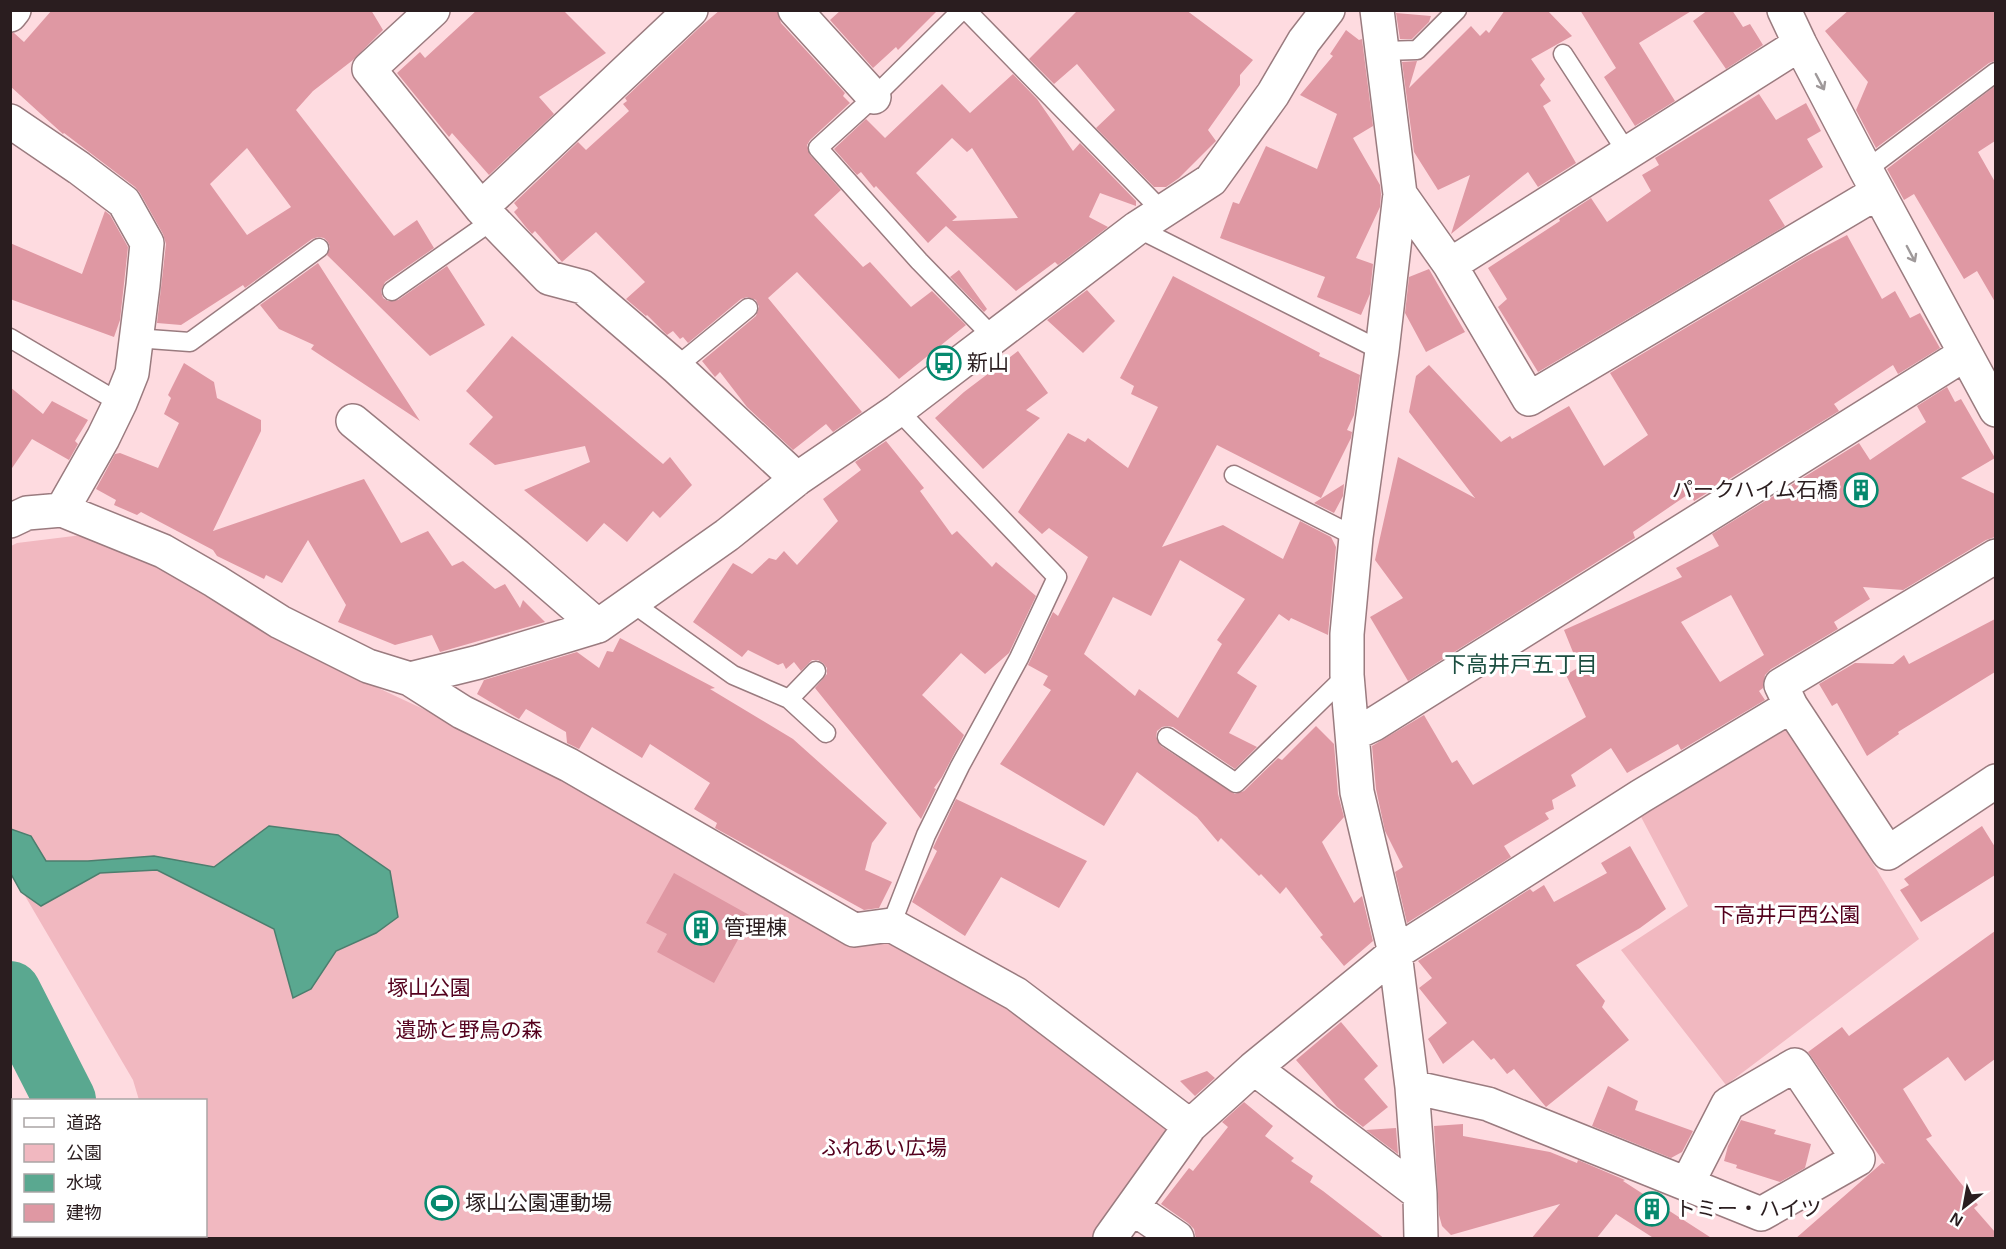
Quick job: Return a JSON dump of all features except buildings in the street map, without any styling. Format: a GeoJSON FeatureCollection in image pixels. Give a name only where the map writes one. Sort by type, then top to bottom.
{"type":"FeatureCollection","features":[{"type":"Feature","properties":{"kind":"street"},"geometry":{"type":"LineString","coordinates":[[10,15],[14,10]]}},
{"type":"Feature","properties":{"kind":"street"},"geometry":{"type":"LineString","coordinates":[[433,10],[369,69],[487,214],[549,278],[583,287],[676,368],[797,479]]}},
{"type":"Feature","properties":{"kind":"street"},"geometry":{"type":"LineString","coordinates":[[487,214],[691,10]]}},
{"type":"Feature","properties":{"kind":"street"},"geometry":{"type":"LineString","coordinates":[[795,10],[873,97]]}},
{"type":"Feature","properties":{"kind":"street"},"geometry":{"type":"LineString","coordinates":[[410,679],[479,662],[598,626],[727,536],[797,479],[898,410],[1149,219],[1211,180],[1273,94],[1304,41],[1328,10]]}},
{"type":"Feature","properties":{"kind":"street"},"geometry":{"type":"LineString","coordinates":[[1377,10],[1400,194],[1382,351],[1356,537],[1347,634],[1347,675],[1357,792],[1395,952],[1412,1087],[1420,1194],[1416,1235]]}},
{"type":"Feature","properties":{"kind":"street"},"geometry":{"type":"LineString","coordinates":[[1785,10],[1800,44],[1995,410]]}},
{"type":"Feature","properties":{"kind":"street"},"geometry":{"type":"LineString","coordinates":[[1450,265],[1800,44]]}},
{"type":"Feature","properties":{"kind":"street"},"geometry":{"type":"LineString","coordinates":[[10,122],[79,168],[124,202],[147,243],[144,285],[132,373],[103,438],[62,510]]}},
{"type":"Feature","properties":{"kind":"street"},"geometry":{"type":"LineString","coordinates":[[1400,194],[1450,265],[1528,399],[1872,181]]}},
{"type":"Feature","properties":{"kind":"street"},"geometry":{"type":"LineString","coordinates":[[1353,734],[1423,694],[1965,354]]}},
{"type":"Feature","properties":{"kind":"street"},"geometry":{"type":"LineString","coordinates":[[353,421],[518,556],[598,626]]}},
{"type":"Feature","properties":{"kind":"street"},"geometry":{"type":"LineString","coordinates":[[10,520],[27,513],[62,510],[163,551],[280,622],[368,666],[410,679],[462,712],[569,765],[854,930],[891,925],[1017,994],[1190,1126]]}},
{"type":"Feature","properties":{"kind":"street"},"geometry":{"type":"LineString","coordinates":[[1995,556],[1781,685],[1791,706],[1888,853],[1995,781]]}},
{"type":"Feature","properties":{"kind":"street"},"geometry":{"type":"LineString","coordinates":[[1110,1239],[1190,1126],[1254,1068],[1395,952],[1641,796],[1791,706]]}},
{"type":"Feature","properties":{"kind":"street"},"geometry":{"type":"LineString","coordinates":[[1412,1087],[1488,1104],[1761,1214],[1858,1159],[1795,1065],[1728,1104],[1687,1184]]}},
{"type":"Feature","properties":{"kind":"street"},"geometry":{"type":"LineString","coordinates":[[1254,1068],[1420,1194]]}},
{"type":"Feature","properties":{"kind":"street"},"geometry":{"type":"LineString","coordinates":[[1133,1208],[1177,1239]]}},
{"type":"Feature","properties":{"kind":"lane"},"geometry":{"type":"LineString","coordinates":[[993,337],[919,261],[818,148],[964,10],[1149,219],[1382,351]]}},
{"type":"Feature","properties":{"kind":"lane"},"geometry":{"type":"LineString","coordinates":[[1383,51],[1418,50],[1457,10]]}},
{"type":"Feature","properties":{"kind":"lane"},"geometry":{"type":"LineString","coordinates":[[1563,54],[1628,154]]}},
{"type":"Feature","properties":{"kind":"lane"},"geometry":{"type":"LineString","coordinates":[[1872,181],[1995,72]]}},
{"type":"Feature","properties":{"kind":"lane"},"geometry":{"type":"LineString","coordinates":[[392,291],[487,214]]}},
{"type":"Feature","properties":{"kind":"lane"},"geometry":{"type":"LineString","coordinates":[[135,338],[190,342],[319,248]]}},
{"type":"Feature","properties":{"kind":"lane"},"geometry":{"type":"LineString","coordinates":[[676,368],[748,308]]}},
{"type":"Feature","properties":{"kind":"lane"},"geometry":{"type":"LineString","coordinates":[[10,338],[120,403]]}},
{"type":"Feature","properties":{"kind":"lane"},"geometry":{"type":"LineString","coordinates":[[891,925],[926,835],[960,766],[1019,658],[1057,577],[898,410]]}},
{"type":"Feature","properties":{"kind":"lane"},"geometry":{"type":"LineString","coordinates":[[1234,476],[1356,537]]}},
{"type":"Feature","properties":{"kind":"lane"},"geometry":{"type":"LineString","coordinates":[[631,602],[733,675],[789,699],[826,733]]}},
{"type":"Feature","properties":{"kind":"lane"},"geometry":{"type":"LineString","coordinates":[[789,699],[816,671]]}},
{"type":"Feature","properties":{"kind":"lane"},"geometry":{"type":"LineString","coordinates":[[1167,737],[1236,783],[1347,675]]}},
{"type":"Feature","properties":{"kind":"green space","name":"塚山公園"},"geometry":{"type":"Polygon","coordinates":[[[82,535],[129,551],[344,672],[714,845],[1002,1003],[1180,1128],[1096,1238],[186,1238],[207,1237],[207,1099],[139,1099],[133,1080],[11,872],[11,546],[17,543],[82,535]]]}},
{"type":"Feature","properties":{"kind":"green space","name":"下高井戸西公園"},"geometry":{"type":"Polygon","coordinates":[[[1784,718],[1919,939],[1726,1085],[1621,950],[1688,906],[1640,815],[1784,718]]]}},
{"type":"Feature","properties":{"kind":"water"},"geometry":{"type":"Polygon","coordinates":[[[269,826],[338,835],[390,871],[398,917],[376,933],[336,951],[311,989],[293,998],[274,929],[157,870],[100,873],[41,906],[21,892],[11,874],[11,829],[31,836],[46,861],[88,861],[154,856],[214,867],[269,826]]]}},
{"type":"Feature","properties":{"kind":"waterway"},"geometry":{"type":"LineString","coordinates":[[10,992],[64,1099]]}},
{"type":"Feature","properties":{"kind":"place","name":"新山"},"geometry":{"type":"Point","coordinates":[944,363]}},
{"type":"Feature","properties":{"kind":"place","name":"パークハイム石橋"},"geometry":{"type":"Point","coordinates":[1861,490]}},
{"type":"Feature","properties":{"kind":"place","name":"管理棟"},"geometry":{"type":"Point","coordinates":[701,928]}},
{"type":"Feature","properties":{"kind":"place","name":"塚山公園運動場"},"geometry":{"type":"Point","coordinates":[442,1203]}},
{"type":"Feature","properties":{"kind":"place","name":"トミー・ハイツ"},"geometry":{"type":"Point","coordinates":[1652,1209]}},
{"type":"Feature","properties":{"kind":"district","name":"下高井戸五丁目"},"geometry":{"type":"Point","coordinates":[1521,664]}},
{"type":"Feature","properties":{"kind":"park label","name":"遺跡と野鳥の森"},"geometry":{"type":"Point","coordinates":[469,1030]}},
{"type":"Feature","properties":{"kind":"park label","name":"ふれあい広場"},"geometry":{"type":"Point","coordinates":[884,1148]}}]}
